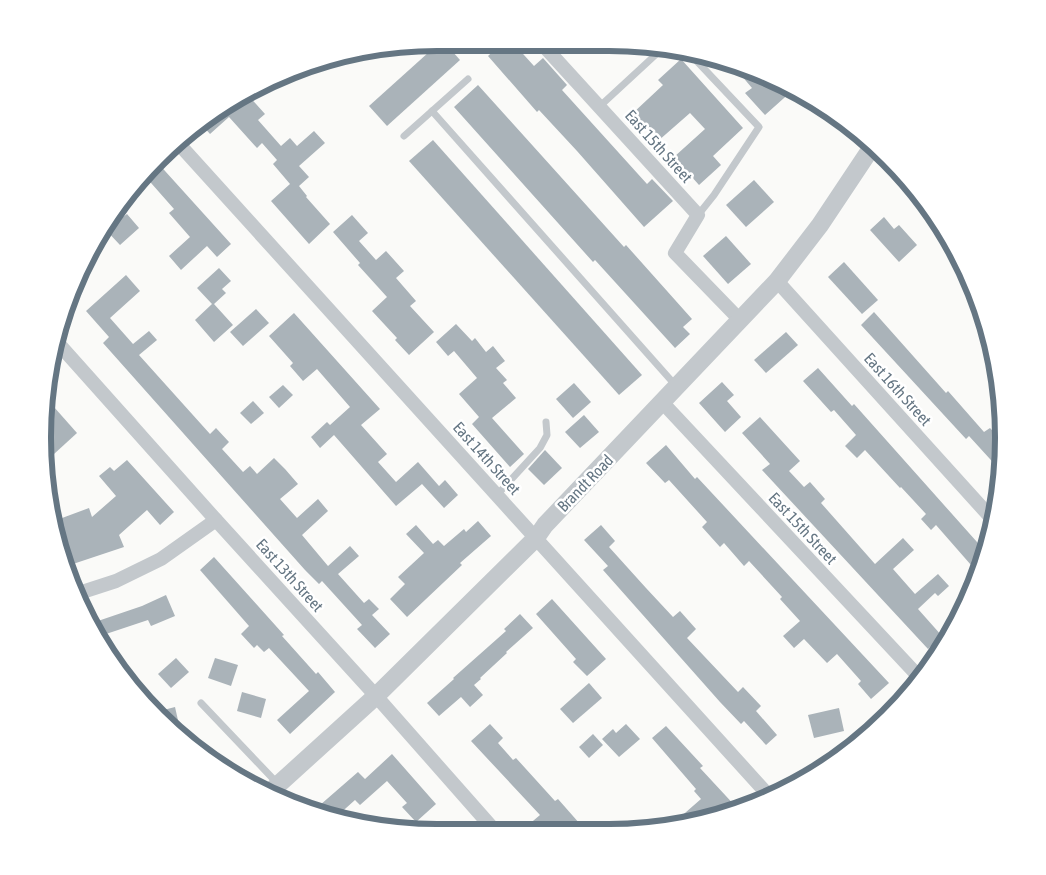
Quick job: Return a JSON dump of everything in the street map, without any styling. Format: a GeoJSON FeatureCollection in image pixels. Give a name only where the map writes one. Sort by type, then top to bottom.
{"type":"FeatureCollection","features":[{"type":"Feature","properties":{"kind":"street","name":"East 15th Street"},"geometry":{"type":"LineString","coordinates":[[548,51],[698,215]]}},
{"type":"Feature","properties":{"kind":"street","name":"East 14th Street"},"geometry":{"type":"LineString","coordinates":[[182,148],[764,790]]}},
{"type":"Feature","properties":{"kind":"street","name":"Brandt Road"},"geometry":{"type":"LineString","coordinates":[[275,788],[376,696],[536,538],[545,525],[740,320],[776,281],[820,225],[869,152]]}},
{"type":"Feature","properties":{"kind":"street"},"geometry":{"type":"LineString","coordinates":[[698,215],[675,253],[740,320]]}},
{"type":"Feature","properties":{"kind":"street","name":"East 16th Street"},"geometry":{"type":"LineString","coordinates":[[776,281],[987,513]]}},
{"type":"Feature","properties":{"kind":"street","name":"East 13th Street"},"geometry":{"type":"LineString","coordinates":[[62,348],[376,696],[484,824]]}},
{"type":"Feature","properties":{"kind":"street","name":"East 15th Street"},"geometry":{"type":"LineString","coordinates":[[662,402],[915,673]]}},
{"type":"Feature","properties":{"kind":"street"},"geometry":{"type":"LineString","coordinates":[[84,591],[116,581],[161,559],[216,520]]}},
{"type":"Feature","properties":{"kind":"lane"},"geometry":{"type":"LineString","coordinates":[[599,107],[656,55]]}},
{"type":"Feature","properties":{"kind":"lane"},"geometry":{"type":"LineString","coordinates":[[697,62],[759,128],[714,195],[698,215]]}},
{"type":"Feature","properties":{"kind":"lane"},"geometry":{"type":"LineString","coordinates":[[404,136],[468,79]]}},
{"type":"Feature","properties":{"kind":"lane"},"geometry":{"type":"LineString","coordinates":[[432,111],[677,387]]}},
{"type":"Feature","properties":{"kind":"lane"},"geometry":{"type":"LineString","coordinates":[[497,495],[540,448],[546,435],[546,422]]}},
{"type":"Feature","properties":{"kind":"lane"},"geometry":{"type":"LineString","coordinates":[[200,703],[271,786]]}},
{"type":"Feature","properties":{"kind":"building"},"geometry":{"type":"Polygon","coordinates":[[[430,51],[452,51],[460,60],[387,126],[369,106],[430,51]]]}},
{"type":"Feature","properties":{"kind":"building"},"geometry":{"type":"Polygon","coordinates":[[[493,51],[520,51],[534,66],[543,58],[567,85],[562,90],[647,184],[652,179],[673,201],[644,227],[577,151],[539,110],[537,112],[488,56],[493,51]]]}},
{"type":"Feature","properties":{"kind":"building"},"geometry":{"type":"Polygon","coordinates":[[[681,59],[743,128],[713,156],[721,165],[699,185],[674,157],[705,129],[690,113],[658,141],[633,113],[663,85],[658,80],[681,59]]]}},
{"type":"Feature","properties":{"kind":"building"},"geometry":{"type":"Polygon","coordinates":[[[741,75],[787,95],[765,115],[745,93],[752,88],[741,75]]]}},
{"type":"Feature","properties":{"kind":"building"},"geometry":{"type":"Polygon","coordinates":[[[478,85],[624,247],[626,245],[692,319],[683,327],[690,334],[675,348],[595,260],[593,262],[454,107],[478,85]]]}},
{"type":"Feature","properties":{"kind":"building"},"geometry":{"type":"Polygon","coordinates":[[[252,99],[265,114],[258,120],[281,146],[290,138],[297,146],[314,131],[325,143],[299,166],[309,177],[299,186],[306,197],[330,224],[309,244],[271,201],[290,184],[273,164],[277,160],[262,143],[257,148],[229,117],[210,134],[205,129],[252,99]]]}},
{"type":"Feature","properties":{"kind":"building"},"geometry":{"type":"Polygon","coordinates":[[[433,140],[642,375],[619,395],[409,161],[433,140]]]}},
{"type":"Feature","properties":{"kind":"building"},"geometry":{"type":"Polygon","coordinates":[[[161,167],[231,244],[217,257],[207,246],[181,270],[169,256],[190,237],[169,213],[174,209],[149,181],[161,167]]]}},
{"type":"Feature","properties":{"kind":"building"},"geometry":{"type":"Polygon","coordinates":[[[754,180],[774,202],[746,227],[726,205],[754,180]]]}},
{"type":"Feature","properties":{"kind":"building"},"geometry":{"type":"Polygon","coordinates":[[[127,214],[139,228],[120,245],[109,234],[121,215],[123,217],[127,214]]]}},
{"type":"Feature","properties":{"kind":"building"},"geometry":{"type":"Polygon","coordinates":[[[352,215],[368,233],[359,241],[376,260],[386,251],[404,271],[396,278],[416,301],[410,306],[434,332],[409,355],[395,340],[397,338],[372,311],[387,297],[358,265],[360,263],[333,232],[352,215]]]}},
{"type":"Feature","properties":{"kind":"building"},"geometry":{"type":"Polygon","coordinates":[[[884,217],[894,229],[899,225],[917,245],[899,262],[870,230],[884,217]]]}},
{"type":"Feature","properties":{"kind":"building"},"geometry":{"type":"Polygon","coordinates":[[[726,236],[751,264],[728,284],[703,256],[726,236]]]}},
{"type":"Feature","properties":{"kind":"building"},"geometry":{"type":"Polygon","coordinates":[[[844,262],[878,300],[862,314],[828,277],[844,262]]]}},
{"type":"Feature","properties":{"kind":"building"},"geometry":{"type":"Polygon","coordinates":[[[219,268],[231,281],[222,289],[226,293],[214,304],[233,325],[214,342],[195,320],[212,304],[197,288],[219,268]]]}},
{"type":"Feature","properties":{"kind":"building"},"geometry":{"type":"Polygon","coordinates":[[[126,275],[140,291],[110,318],[133,344],[149,331],[157,340],[139,355],[210,434],[216,428],[229,442],[222,449],[243,472],[250,466],[257,474],[274,458],[285,469],[298,484],[280,499],[297,518],[318,499],[328,511],[302,535],[328,566],[350,546],[359,556],[338,574],[364,603],[369,599],[379,609],[372,615],[390,634],[375,648],[357,629],[362,625],[322,581],[319,584],[305,570],[103,343],[109,337],[86,311],[126,275]]]}},
{"type":"Feature","properties":{"kind":"building"},"geometry":{"type":"Polygon","coordinates":[[[256,309],[269,323],[243,346],[230,332],[256,309]]]}},
{"type":"Feature","properties":{"kind":"building"},"geometry":{"type":"Polygon","coordinates":[[[874,312],[946,393],[948,391],[984,432],[990,428],[995,433],[994,463],[969,436],[966,439],[861,325],[874,312]]]}},
{"type":"Feature","properties":{"kind":"building"},"geometry":{"type":"Polygon","coordinates":[[[294,313],[380,409],[361,425],[387,454],[378,462],[396,482],[418,462],[439,486],[445,480],[458,495],[444,508],[422,484],[396,506],[334,435],[320,448],[311,437],[327,422],[330,425],[350,407],[317,369],[303,381],[290,366],[293,363],[269,336],[294,313]]]}},
{"type":"Feature","properties":{"kind":"building"},"geometry":{"type":"Polygon","coordinates":[[[456,324],[472,341],[475,338],[486,352],[493,346],[505,361],[496,368],[507,380],[503,383],[516,398],[492,418],[524,454],[510,467],[472,424],[479,417],[459,394],[477,378],[454,351],[448,356],[436,342],[456,324]]]}},
{"type":"Feature","properties":{"kind":"building"},"geometry":{"type":"Polygon","coordinates":[[[786,332],[798,345],[766,373],[754,360],[786,332]]]}},
{"type":"Feature","properties":{"kind":"building"},"geometry":{"type":"Polygon","coordinates":[[[818,368],[852,406],[854,404],[979,545],[972,566],[936,525],[931,530],[921,519],[926,514],[865,450],[857,458],[845,446],[856,435],[834,410],[831,412],[803,381],[818,368]]]}},
{"type":"Feature","properties":{"kind":"building"},"geometry":{"type":"Polygon","coordinates":[[[722,382],[734,395],[727,401],[741,417],[725,432],[699,403],[722,382]]]}},
{"type":"Feature","properties":{"kind":"building"},"geometry":{"type":"Polygon","coordinates":[[[574,383],[591,402],[573,418],[556,399],[574,383]]]}},
{"type":"Feature","properties":{"kind":"building"},"geometry":{"type":"Polygon","coordinates":[[[283,385],[293,395],[279,408],[269,397],[283,385]]]}},
{"type":"Feature","properties":{"kind":"building"},"geometry":{"type":"Polygon","coordinates":[[[253,401],[264,413],[251,424],[240,413],[253,401]]]}},
{"type":"Feature","properties":{"kind":"building"},"geometry":{"type":"Polygon","coordinates":[[[53,406],[77,433],[54,454],[52,451],[51,438],[53,406]]]}},
{"type":"Feature","properties":{"kind":"building"},"geometry":{"type":"Polygon","coordinates":[[[584,415],[599,432],[580,448],[565,432],[584,415]]]}},
{"type":"Feature","properties":{"kind":"building"},"geometry":{"type":"Polygon","coordinates":[[[760,417],[800,461],[789,471],[804,487],[810,482],[825,499],[821,503],[875,564],[903,538],[914,550],[893,569],[915,594],[938,574],[949,586],[938,596],[935,593],[918,609],[941,635],[928,649],[762,470],[770,464],[742,433],[760,417]]]}},
{"type":"Feature","properties":{"kind":"building"},"geometry":{"type":"Polygon","coordinates":[[[666,445],[695,479],[697,477],[889,683],[871,699],[858,684],[861,681],[837,654],[827,663],[804,639],[794,648],[783,636],[800,621],[780,599],[782,597],[749,561],[744,566],[724,543],[720,547],[702,527],[707,522],[669,480],[665,483],[646,463],[666,445]]]}},
{"type":"Feature","properties":{"kind":"building"},"geometry":{"type":"Polygon","coordinates":[[[545,450],[562,468],[544,485],[528,469],[545,450]]]}},
{"type":"Feature","properties":{"kind":"building"},"geometry":{"type":"Polygon","coordinates":[[[127,460],[174,512],[160,525],[147,510],[119,535],[124,547],[73,564],[60,519],[89,508],[92,517],[116,496],[99,476],[110,467],[114,471],[127,460]]]}},
{"type":"Feature","properties":{"kind":"building"},"geometry":{"type":"Polygon","coordinates":[[[478,521],[491,536],[460,563],[462,565],[407,617],[390,599],[405,584],[398,577],[424,553],[406,534],[416,525],[433,544],[438,540],[444,546],[464,529],[466,532],[478,521]]]}},
{"type":"Feature","properties":{"kind":"building"},"geometry":{"type":"Polygon","coordinates":[[[601,525],[615,541],[609,547],[646,588],[673,617],[680,611],[696,629],[687,638],[738,692],[743,687],[761,706],[756,711],[777,735],[766,745],[744,721],[741,724],[720,702],[603,570],[608,566],[584,540],[601,525]]]}},
{"type":"Feature","properties":{"kind":"building"},"geometry":{"type":"Polygon","coordinates":[[[214,557],[284,635],[282,636],[316,674],[318,672],[335,692],[290,734],[277,720],[309,691],[269,648],[264,652],[257,645],[254,648],[241,634],[249,626],[200,570],[214,557]]]}},
{"type":"Feature","properties":{"kind":"building"},"geometry":{"type":"Polygon","coordinates":[[[166,595],[175,616],[151,626],[148,620],[105,634],[98,621],[142,606],[166,595]]]}},
{"type":"Feature","properties":{"kind":"building"},"geometry":{"type":"Polygon","coordinates":[[[552,599],[606,659],[587,676],[573,662],[576,659],[536,614],[552,599]]]}},
{"type":"Feature","properties":{"kind":"building"},"geometry":{"type":"Polygon","coordinates":[[[520,614],[533,628],[474,685],[483,695],[470,707],[461,697],[439,716],[427,703],[506,631],[504,629],[520,614]]]}},
{"type":"Feature","properties":{"kind":"building"},"geometry":{"type":"Polygon","coordinates":[[[176,658],[189,672],[171,688],[158,674],[176,658]]]}},
{"type":"Feature","properties":{"kind":"building"},"geometry":{"type":"Polygon","coordinates":[[[215,658],[238,665],[231,686],[208,678],[215,658]]]}},
{"type":"Feature","properties":{"kind":"building"},"geometry":{"type":"Polygon","coordinates":[[[589,683],[602,698],[573,723],[560,709],[589,683]]]}},
{"type":"Feature","properties":{"kind":"building"},"geometry":{"type":"Polygon","coordinates":[[[242,692],[266,699],[261,718],[237,711],[242,692]]]}},
{"type":"Feature","properties":{"kind":"building"},"geometry":{"type":"Polygon","coordinates":[[[175,707],[179,724],[164,711],[175,707]]]}},
{"type":"Feature","properties":{"kind":"building"},"geometry":{"type":"Polygon","coordinates":[[[839,708],[844,731],[814,738],[808,715],[839,708]]]}},
{"type":"Feature","properties":{"kind":"building"},"geometry":{"type":"Polygon","coordinates":[[[490,724],[503,738],[498,743],[513,760],[516,758],[555,801],[558,799],[580,824],[529,824],[540,815],[471,741],[490,724]]]}},
{"type":"Feature","properties":{"kind":"building"},"geometry":{"type":"Polygon","coordinates":[[[626,724],[640,739],[619,757],[602,739],[613,729],[616,733],[626,724]]]}},
{"type":"Feature","properties":{"kind":"building"},"geometry":{"type":"Polygon","coordinates":[[[666,726],[703,766],[700,768],[733,803],[681,816],[701,799],[694,791],[696,789],[652,738],[666,726]]]}},
{"type":"Feature","properties":{"kind":"building"},"geometry":{"type":"Polygon","coordinates":[[[593,734],[603,745],[589,758],[579,747],[593,734]]]}},
{"type":"Feature","properties":{"kind":"building"},"geometry":{"type":"Polygon","coordinates":[[[392,754],[436,804],[416,822],[402,807],[407,803],[387,781],[360,805],[355,800],[342,812],[320,805],[358,772],[365,779],[392,754]]]}}]}
